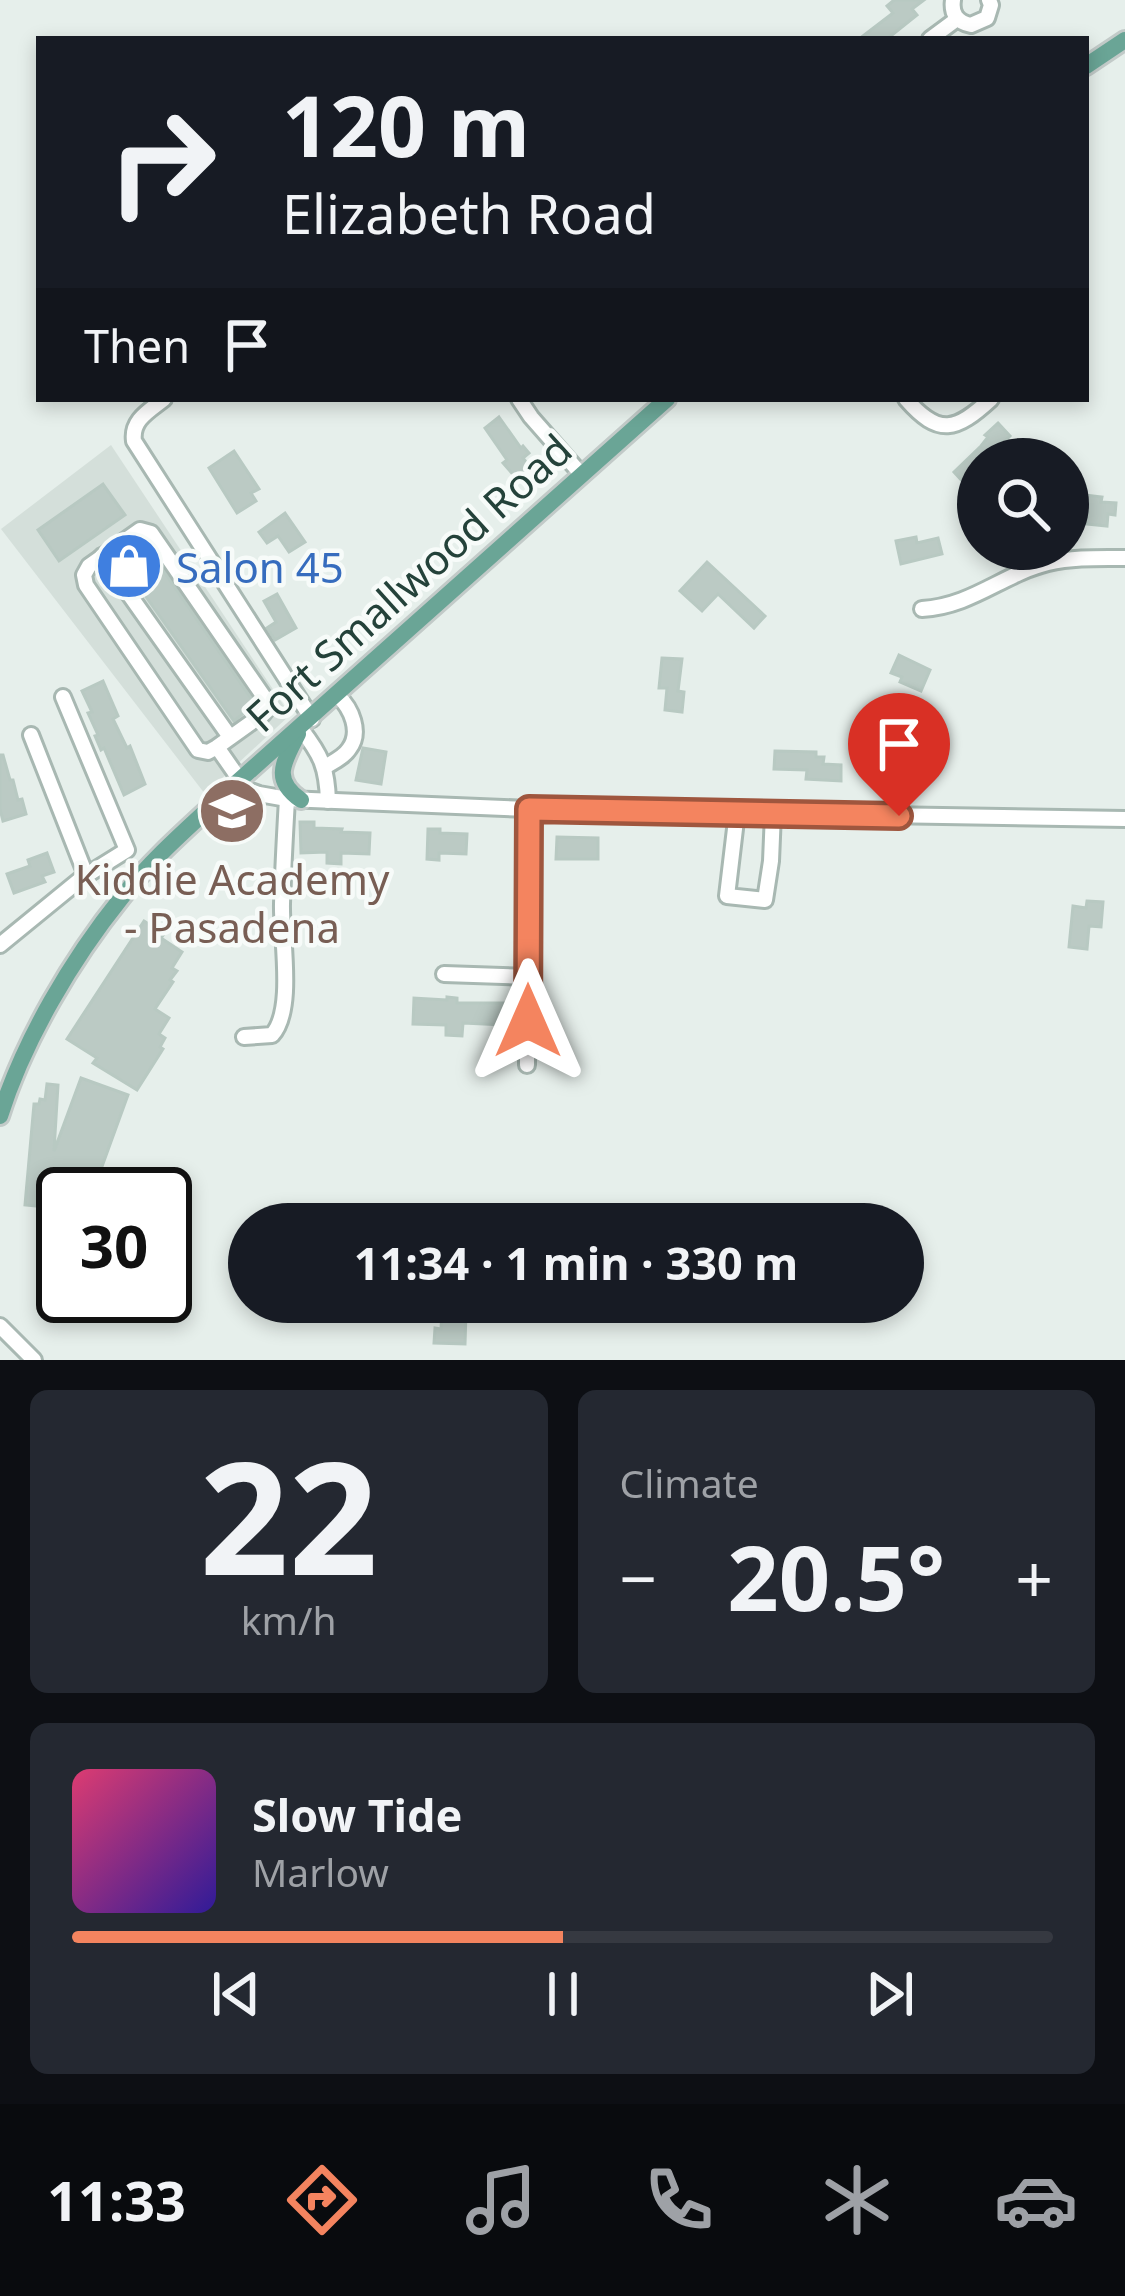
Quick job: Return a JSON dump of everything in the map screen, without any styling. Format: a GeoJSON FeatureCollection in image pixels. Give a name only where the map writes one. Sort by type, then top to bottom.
{"type":"FeatureCollection","features":[{"type":"Feature","properties":{"kind":"main road"},"geometry":{"type":"LineString","coordinates":[[1089,65],[1125,40]]}},
{"type":"Feature","properties":{"kind":"main road","name":"Fort Smallwood Road"},"geometry":{"type":"LineString","coordinates":[[0,1116],[23,1057],[60,986],[122,896],[237,783],[665,402]]}},
{"type":"Feature","properties":{"kind":"main road"},"geometry":{"type":"LineString","coordinates":[[294,800],[281,778],[306,724]]}},
{"type":"Feature","properties":{"kind":"street"},"geometry":{"type":"LineString","coordinates":[[953,0],[953,11],[964,24],[978,24],[988,15],[989,0]]}},
{"type":"Feature","properties":{"kind":"street"},"geometry":{"type":"LineString","coordinates":[[934,36],[957,19]]}},
{"type":"Feature","properties":{"kind":"street"},"geometry":{"type":"LineString","coordinates":[[160,402],[139,420],[134,441],[306,724],[325,767],[328,801]]}},
{"type":"Feature","properties":{"kind":"street"},"geometry":{"type":"LineString","coordinates":[[521,402],[581,474]]}},
{"type":"Feature","properties":{"kind":"street"},"geometry":{"type":"LineString","coordinates":[[909,402],[923,419],[948,426],[987,402]]}},
{"type":"Feature","properties":{"kind":"street"},"geometry":{"type":"LineString","coordinates":[[142,529],[164,552],[267,703],[263,714],[224,742],[208,752],[198,750],[86,585],[86,568],[142,529]]}},
{"type":"Feature","properties":{"kind":"street"},"geometry":{"type":"LineString","coordinates":[[103,556],[224,742],[237,783],[294,800],[1125,820]]}},
{"type":"Feature","properties":{"kind":"street"},"geometry":{"type":"LineString","coordinates":[[922,609],[947,608],[1044,564],[1125,558]]}},
{"type":"Feature","properties":{"kind":"street"},"geometry":{"type":"LineString","coordinates":[[325,767],[347,752],[355,734],[353,718],[338,695]]}},
{"type":"Feature","properties":{"kind":"street"},"geometry":{"type":"LineString","coordinates":[[0,945],[86,875],[127,850],[63,697]]}},
{"type":"Feature","properties":{"kind":"street"},"geometry":{"type":"LineString","coordinates":[[32,735],[86,875]]}},
{"type":"Feature","properties":{"kind":"street"},"geometry":{"type":"LineString","coordinates":[[244,1037],[272,1035],[281,1026],[286,963],[282,912],[294,800]]}},
{"type":"Feature","properties":{"kind":"street"},"geometry":{"type":"LineString","coordinates":[[527,1065],[529,809]]}},
{"type":"Feature","properties":{"kind":"street"},"geometry":{"type":"LineString","coordinates":[[736,812],[727,896],[765,900],[773,813]]}},
{"type":"Feature","properties":{"kind":"street"},"geometry":{"type":"LineString","coordinates":[[444,974],[528,977]]}},
{"type":"Feature","properties":{"kind":"street"},"geometry":{"type":"LineString","coordinates":[[0,1326],[34,1360]]}},
{"type":"Feature","properties":{"kind":"shaded area"},"geometry":{"type":"Polygon","coordinates":[[[111,445],[290,715],[205,794],[1,529],[111,445]]]}},
{"type":"Feature","properties":{"kind":"building"},"geometry":{"type":"Polygon","coordinates":[[[894,0],[924,0],[912,9],[917,15],[891,36],[863,36],[893,13],[887,6],[894,0]]]}},
{"type":"Feature","properties":{"kind":"building"},"geometry":{"type":"Polygon","coordinates":[[[499,417],[529,453],[523,458],[530,467],[516,478],[485,428],[499,417]]]}},
{"type":"Feature","properties":{"kind":"building"},"geometry":{"type":"Polygon","coordinates":[[[998,423],[1010,436],[987,438],[998,423]]]}},
{"type":"Feature","properties":{"kind":"building"},"geometry":{"type":"Polygon","coordinates":[[[234,451],[259,489],[251,493],[256,501],[237,513],[209,468],[234,451]]]}},
{"type":"Feature","properties":{"kind":"building"},"geometry":{"type":"Polygon","coordinates":[[[103,484],[125,515],[59,561],[38,530],[103,484]]]}},
{"type":"Feature","properties":{"kind":"building"},"geometry":{"type":"Polygon","coordinates":[[[1089,495],[1116,503],[1107,526],[1089,524],[1089,495]]]}},
{"type":"Feature","properties":{"kind":"building"},"geometry":{"type":"Polygon","coordinates":[[[285,513],[305,542],[289,552],[278,536],[267,543],[259,532],[285,513]]]}},
{"type":"Feature","properties":{"kind":"building"},"geometry":{"type":"Polygon","coordinates":[[[916,537],[917,543],[938,538],[942,554],[901,564],[896,541],[916,537]]]}},
{"type":"Feature","properties":{"kind":"building"},"geometry":{"type":"Polygon","coordinates":[[[147,547],[255,704],[234,721],[123,564],[147,547]]]}},
{"type":"Feature","properties":{"kind":"building"},"geometry":{"type":"Polygon","coordinates":[[[707,562],[765,616],[754,628],[718,594],[702,611],[680,591],[707,562]]]}},
{"type":"Feature","properties":{"kind":"building"},"geometry":{"type":"Polygon","coordinates":[[[277,594],[296,628],[275,640],[267,628],[276,622],[264,601],[277,594]]]}},
{"type":"Feature","properties":{"kind":"building"},"geometry":{"type":"Polygon","coordinates":[[[899,655],[930,670],[921,691],[891,673],[899,655]]]}},
{"type":"Feature","properties":{"kind":"building"},"geometry":{"type":"Polygon","coordinates":[[[662,658],[682,659],[678,691],[684,692],[682,712],[665,710],[667,688],[659,688],[662,658]]]}},
{"type":"Feature","properties":{"kind":"building"},"geometry":{"type":"Polygon","coordinates":[[[103,681],[118,716],[113,719],[145,784],[124,795],[95,736],[88,713],[92,712],[82,691],[103,681]]]}},
{"type":"Feature","properties":{"kind":"building"},"geometry":{"type":"Polygon","coordinates":[[[864,747],[898,749],[897,771],[863,770],[864,747]]]}},
{"type":"Feature","properties":{"kind":"building"},"geometry":{"type":"Polygon","coordinates":[[[363,748],[386,752],[381,784],[356,780],[363,748]]]}},
{"type":"Feature","properties":{"kind":"building"},"geometry":{"type":"Polygon","coordinates":[[[775,751],[816,752],[816,757],[824,757],[823,764],[841,765],[841,781],[806,779],[807,770],[774,769],[775,751]]]}},
{"type":"Feature","properties":{"kind":"building"},"geometry":{"type":"Polygon","coordinates":[[[0,755],[26,814],[3,821],[0,809],[0,755]]]}},
{"type":"Feature","properties":{"kind":"building"},"geometry":{"type":"Polygon","coordinates":[[[300,822],[314,822],[314,828],[370,833],[369,854],[341,853],[341,864],[327,863],[327,852],[301,853],[300,822]]]}},
{"type":"Feature","properties":{"kind":"building"},"geometry":{"type":"Polygon","coordinates":[[[428,829],[467,834],[466,854],[439,853],[439,860],[427,859],[428,829]]]}},
{"type":"Feature","properties":{"kind":"building"},"geometry":{"type":"Polygon","coordinates":[[[557,837],[598,838],[598,859],[556,859],[557,837]]]}},
{"type":"Feature","properties":{"kind":"building"},"geometry":{"type":"Polygon","coordinates":[[[47,853],[54,872],[42,876],[45,882],[14,893],[7,874],[30,866],[28,860],[47,853]]]}},
{"type":"Feature","properties":{"kind":"building"},"geometry":{"type":"Polygon","coordinates":[[[1087,901],[1103,902],[1101,927],[1089,926],[1087,949],[1069,947],[1073,906],[1086,908],[1087,901]]]}},
{"type":"Feature","properties":{"kind":"building"},"geometry":{"type":"Polygon","coordinates":[[[144,921],[182,952],[172,968],[177,971],[173,982],[155,1009],[169,1018],[159,1034],[165,1038],[163,1049],[137,1090],[93,1063],[97,1058],[67,1039],[144,921]]]}},
{"type":"Feature","properties":{"kind":"building"},"geometry":{"type":"Polygon","coordinates":[[[414,998],[457,998],[457,1003],[504,1003],[503,1025],[463,1023],[462,1036],[446,1035],[446,1025],[413,1024],[414,998]]]}},
{"type":"Feature","properties":{"kind":"building"},"geometry":{"type":"Polygon","coordinates":[[[81,1078],[128,1095],[102,1167],[36,1167],[36,1206],[25,1205],[34,1104],[45,1100],[47,1084],[58,1085],[54,1151],[81,1078]]]}},
{"type":"Feature","properties":{"kind":"building"},"geometry":{"type":"Polygon","coordinates":[[[441,1323],[466,1323],[465,1344],[434,1343],[435,1328],[441,1329],[441,1323]]]}},
{"type":"Feature","properties":{"kind":"place","name":"Salon 45"},"geometry":{"type":"Point","coordinates":[129,566]}},
{"type":"Feature","properties":{"kind":"place","name":"Kiddie Academy - Pasadena"},"geometry":{"type":"Point","coordinates":[232,811]}},
{"type":"Feature","properties":{"kind":"route"},"geometry":{"type":"LineString","coordinates":[[528,1021],[529,809],[899,816]]}}]}
